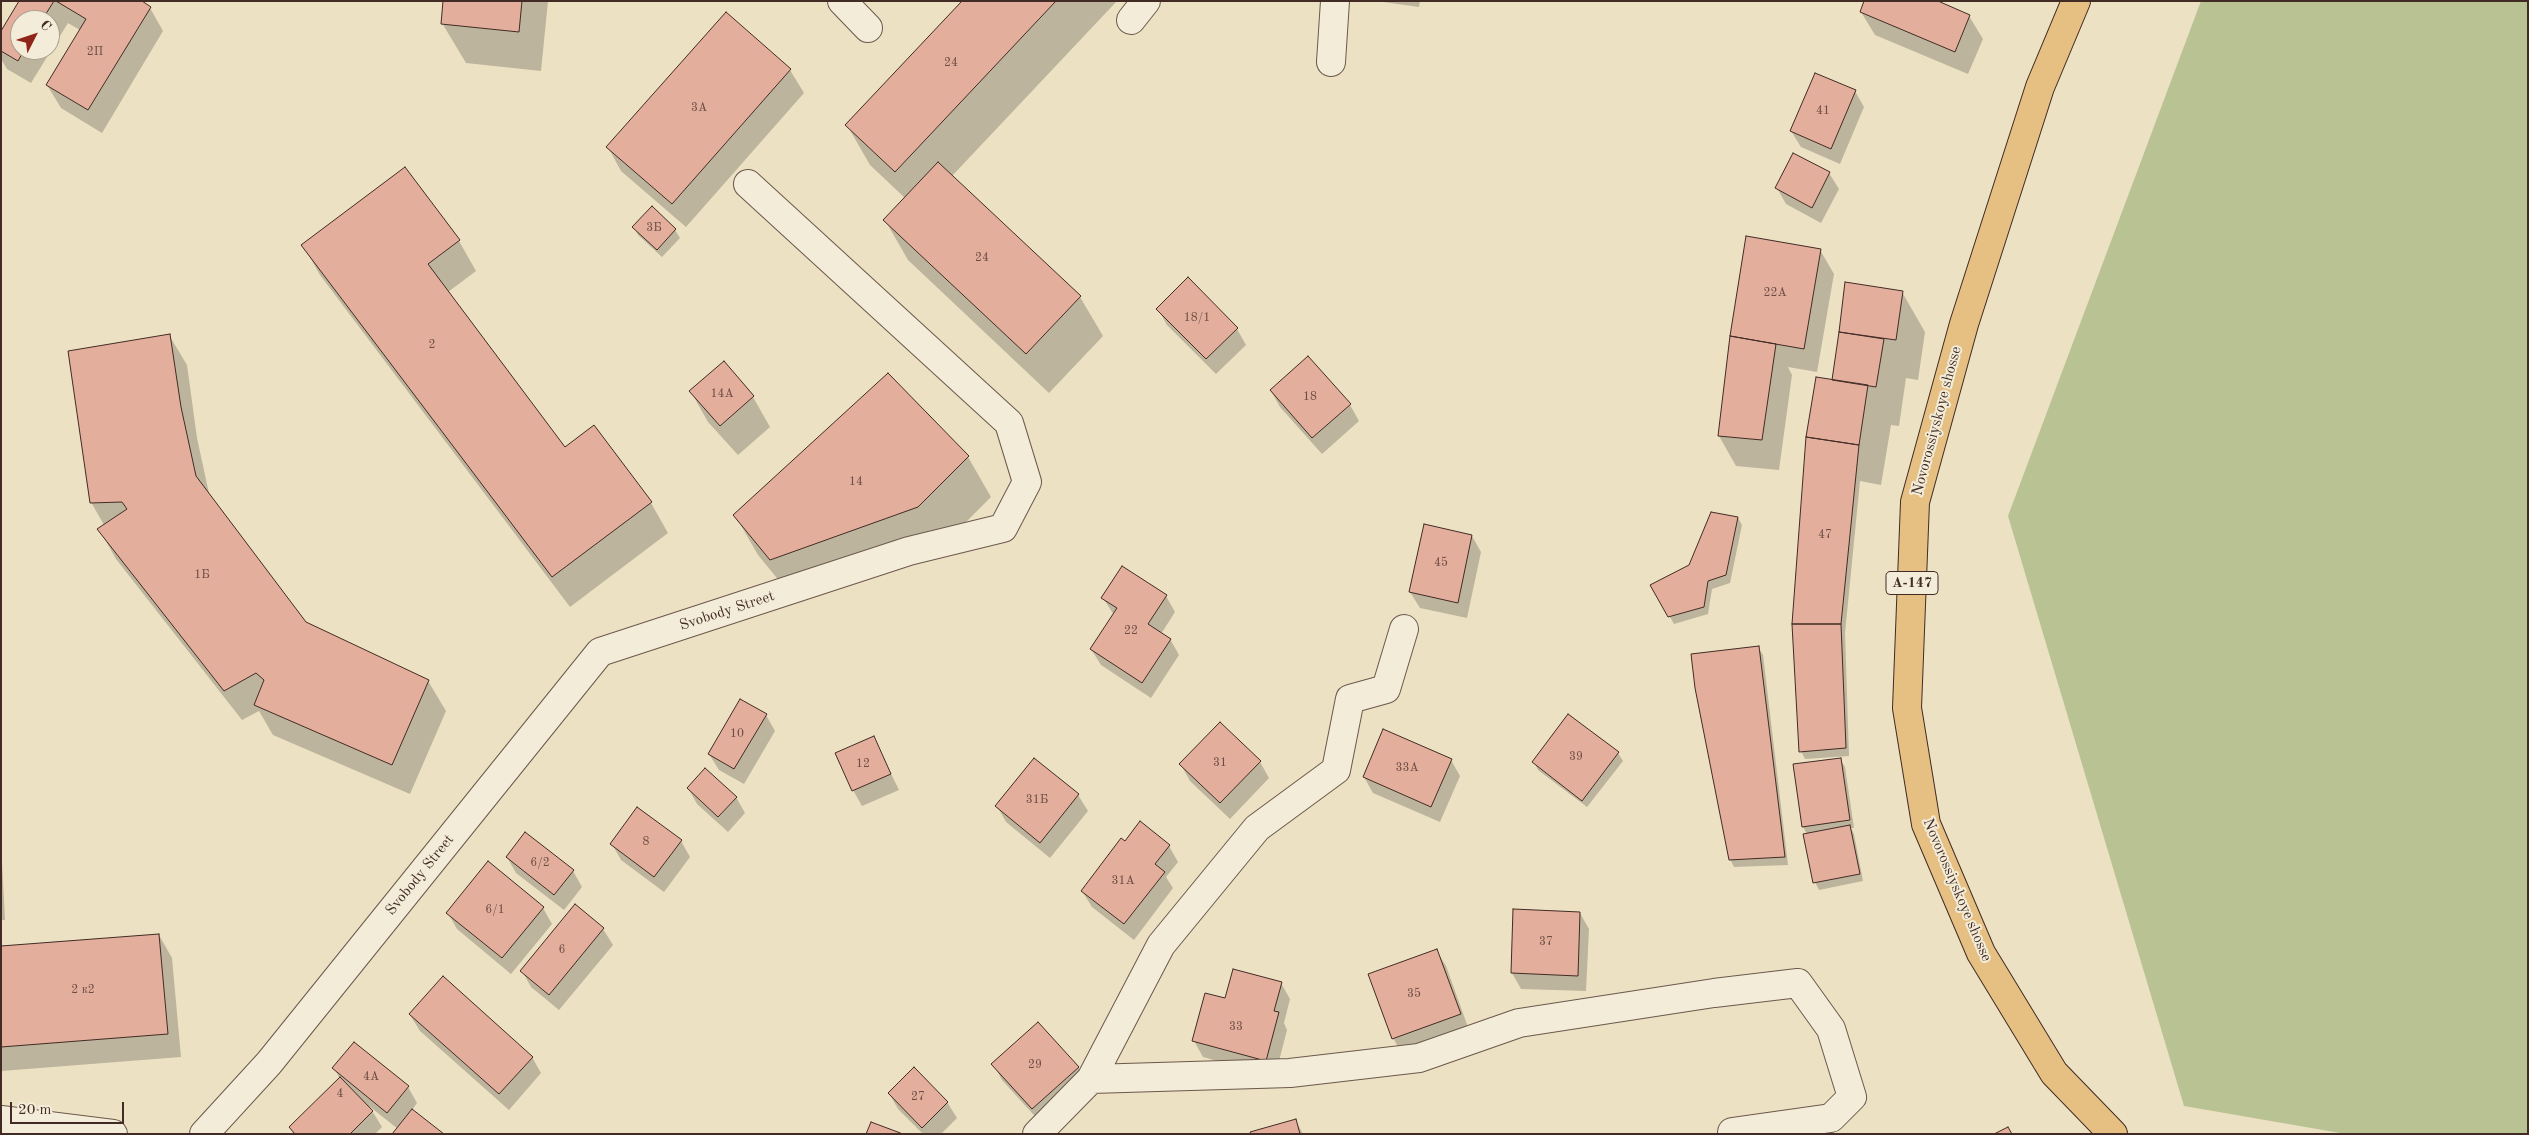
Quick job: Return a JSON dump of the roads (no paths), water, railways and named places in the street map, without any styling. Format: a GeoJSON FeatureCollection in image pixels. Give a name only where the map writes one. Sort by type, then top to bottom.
{"type":"FeatureCollection","features":[{"type":"Feature","properties":{"kind":"highway","name":"Novorossiyskoye shosse"},"geometry":{"type":"LineString","coordinates":[[2076,1],[2040,87],[1964,324],[1915,502],[1907,708],[1926,824],[1981,953],[2054,1073],[2113,1134]]}},
{"type":"Feature","properties":{"kind":"street"},"geometry":{"type":"LineString","coordinates":[[842,1],[868,28]]}},
{"type":"Feature","properties":{"kind":"street"},"geometry":{"type":"LineString","coordinates":[[1331,62],[1335,1]]}},
{"type":"Feature","properties":{"kind":"street","name":"Svobody Street"},"geometry":{"type":"LineString","coordinates":[[204,1134],[269,1063],[600,652],[909,551],[1003,528],[1027,482],[1009,423],[748,184]]}},
{"type":"Feature","properties":{"kind":"street"},"geometry":{"type":"LineString","coordinates":[[1037,1134],[1091,1079],[1161,945],[1256,828],[1336,770],[1350,699],[1386,689],[1404,629]]}},
{"type":"Feature","properties":{"kind":"street"},"geometry":{"type":"LineString","coordinates":[[1091,1079],[1290,1073],[1419,1058],[1519,1023],[1714,993],[1798,983],[1831,1030],[1852,1097],[1831,1118],[1732,1132]]}},
{"type":"Feature","properties":{"kind":"street"},"geometry":{"type":"LineString","coordinates":[[1,1120],[113,1134]]}}]}
